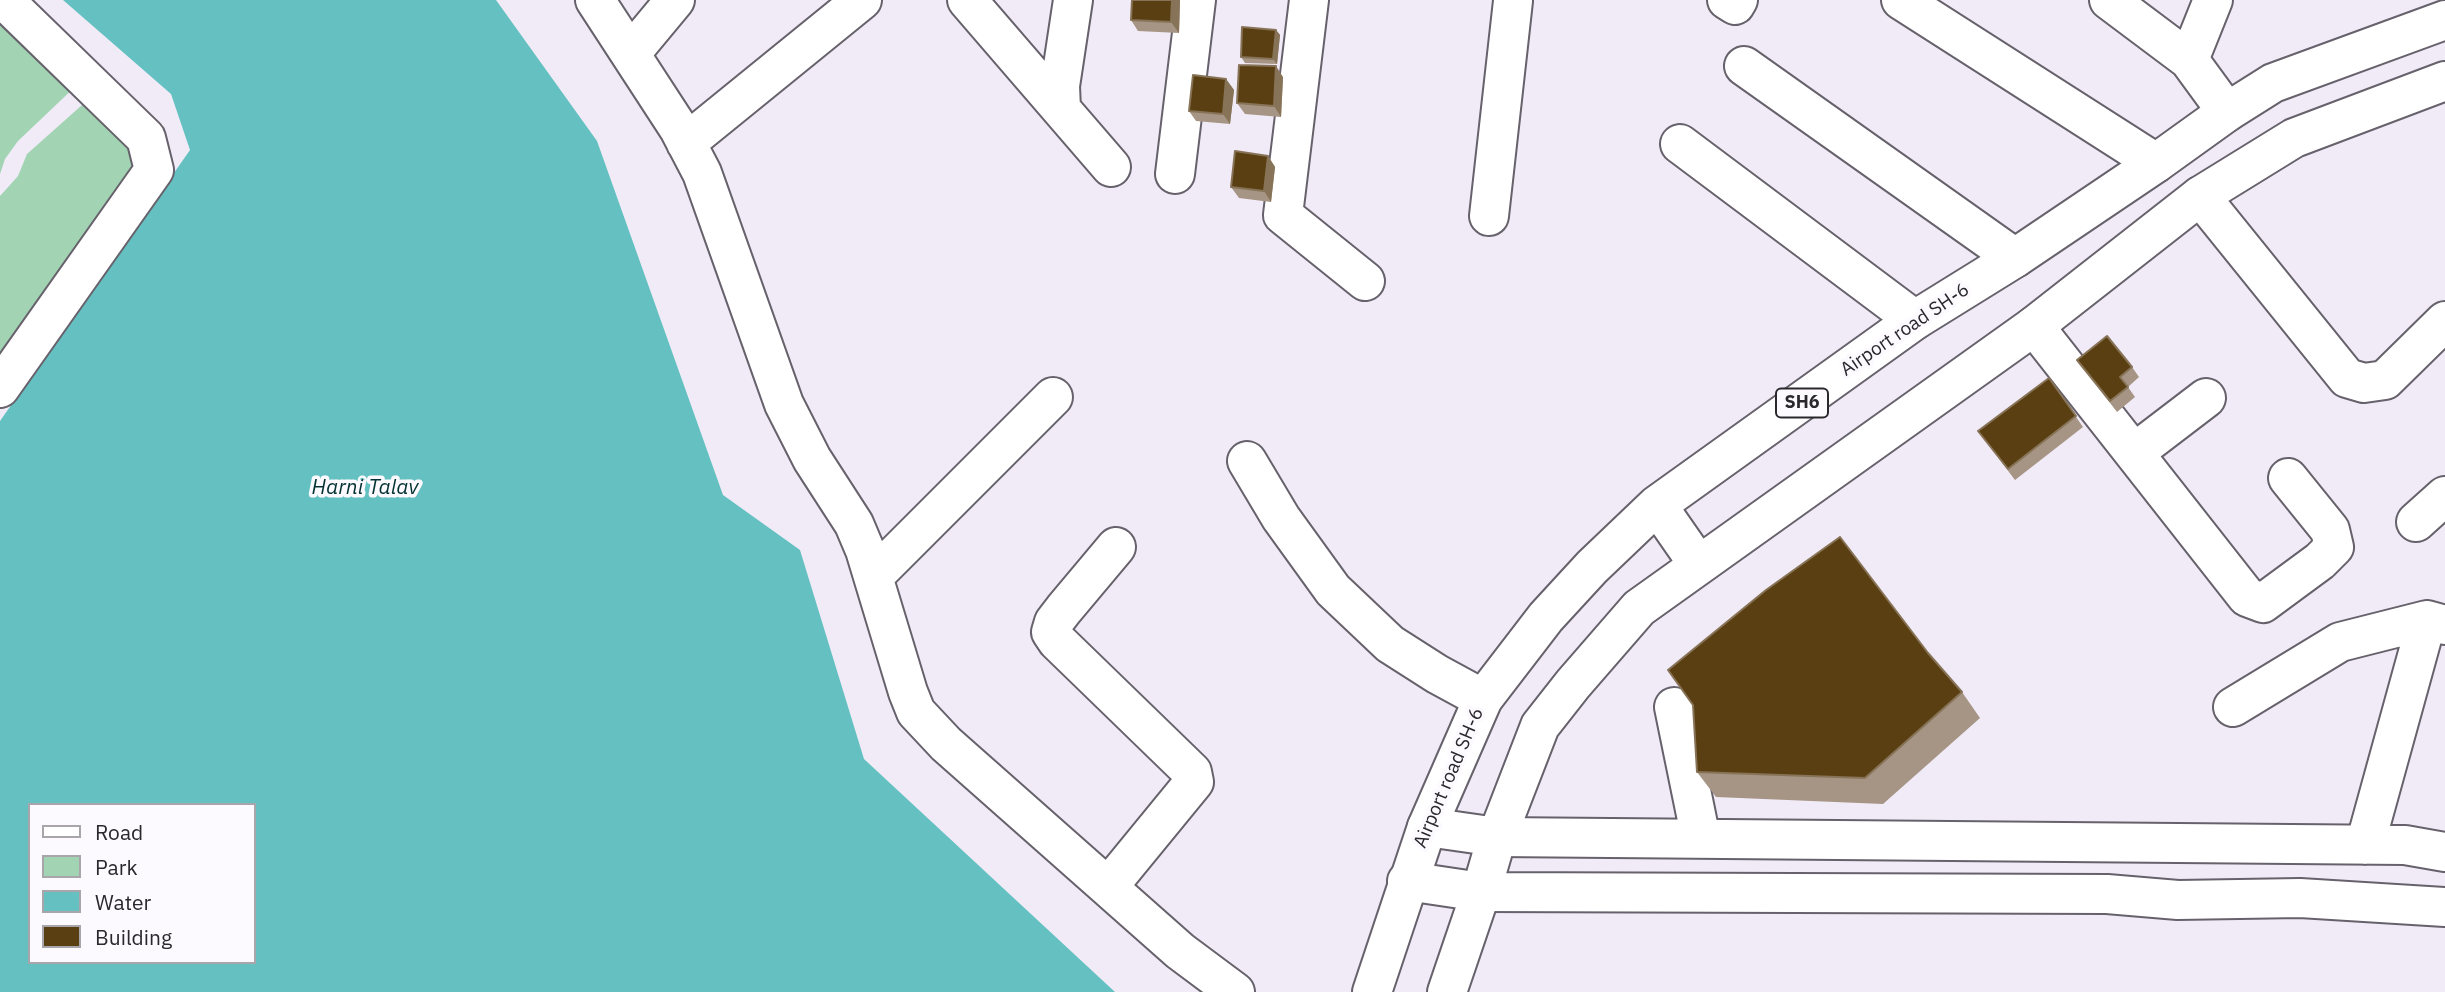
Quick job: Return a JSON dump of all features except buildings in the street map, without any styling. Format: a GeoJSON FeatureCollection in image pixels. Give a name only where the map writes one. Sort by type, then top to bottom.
{"type":"FeatureCollection","features":[{"type":"Feature","properties":{"kind":"street"},"geometry":{"type":"LineString","coordinates":[[0,388],[154,170],[146,138],[4,0]]}},
{"type":"Feature","properties":{"kind":"street"},"geometry":{"type":"LineString","coordinates":[[595,0],[631,53],[702,173],[784,404],[812,459],[855,524],[916,712],[946,744],[1180,951],[1235,992]]}},
{"type":"Feature","properties":{"kind":"street"},"geometry":{"type":"LineString","coordinates":[[631,53],[676,0]]}},
{"type":"Feature","properties":{"kind":"street"},"geometry":{"type":"LineString","coordinates":[[686,143],[862,0]]}},
{"type":"Feature","properties":{"kind":"street"},"geometry":{"type":"LineString","coordinates":[[967,0],[1111,167]]}},
{"type":"Feature","properties":{"kind":"street"},"geometry":{"type":"LineString","coordinates":[[1061,109],[1060,86],[1073,0]]}},
{"type":"Feature","properties":{"kind":"street"},"geometry":{"type":"LineString","coordinates":[[1175,174],[1196,0]]}},
{"type":"Feature","properties":{"kind":"street"},"geometry":{"type":"LineString","coordinates":[[1309,0],[1278,157],[1283,215],[1365,281]]}},
{"type":"Feature","properties":{"kind":"street"},"geometry":{"type":"LineString","coordinates":[[1489,216],[1510,0]]}},
{"type":"Feature","properties":{"kind":"street"},"geometry":{"type":"LineString","coordinates":[[1727,0],[1735,5],[1738,0]]}},
{"type":"Feature","properties":{"kind":"street"},"geometry":{"type":"LineString","coordinates":[[1901,0],[2156,163]]}},
{"type":"Feature","properties":{"kind":"street"},"geometry":{"type":"LineString","coordinates":[[2109,0],[2189,60],[2227,112]]}},
{"type":"Feature","properties":{"kind":"street"},"geometry":{"type":"LineString","coordinates":[[2189,60],[2213,0]]}},
{"type":"Feature","properties":{"kind":"street","name":"Airport road SH-6"},"geometry":{"type":"LineString","coordinates":[[1372,992],[1427,827],[1483,699],[1546,617],[1592,567],[1657,505],[1915,320],[2015,258],[2273,83],[2445,20]]}},
{"type":"Feature","properties":{"kind":"street"},"geometry":{"type":"LineString","coordinates":[[1744,66],[2015,258]]}},
{"type":"Feature","properties":{"kind":"street"},"geometry":{"type":"LineString","coordinates":[[1447,992],[1497,837],[1540,726],[1639,608],[2034,326],[2200,196],[2294,138],[2445,81]]}},
{"type":"Feature","properties":{"kind":"street"},"geometry":{"type":"LineString","coordinates":[[1680,144],[1915,320]]}},
{"type":"Feature","properties":{"kind":"street"},"geometry":{"type":"LineString","coordinates":[[2200,196],[2347,378],[2364,383],[2385,380],[2445,321]]}},
{"type":"Feature","properties":{"kind":"street"},"geometry":{"type":"LineString","coordinates":[[2034,326],[2247,597],[2263,603],[2320,561],[2334,547],[2330,530],[2288,478]]}},
{"type":"Feature","properties":{"kind":"street"},"geometry":{"type":"LineString","coordinates":[[874,576],[1053,397]]}},
{"type":"Feature","properties":{"kind":"street"},"geometry":{"type":"LineString","coordinates":[[2134,453],[2206,398]]}},
{"type":"Feature","properties":{"kind":"street"},"geometry":{"type":"LineString","coordinates":[[1247,461],[1281,518],[1333,590],[1390,643],[1437,674],[1483,699]]}},
{"type":"Feature","properties":{"kind":"street"},"geometry":{"type":"LineString","coordinates":[[2416,522],[2445,496]]}},
{"type":"Feature","properties":{"kind":"street"},"geometry":{"type":"LineString","coordinates":[[1657,505],[1698,564]]}},
{"type":"Feature","properties":{"kind":"street"},"geometry":{"type":"LineString","coordinates":[[1108,887],[1194,782],[1192,772],[1057,641],[1051,632],[1054,622],[1116,547]]}},
{"type":"Feature","properties":{"kind":"street"},"geometry":{"type":"LineString","coordinates":[[2233,707],[2340,642],[2436,623],[2365,845]]}},
{"type":"Feature","properties":{"kind":"street"},"geometry":{"type":"LineString","coordinates":[[1674,707],[1701,839]]}},
{"type":"Feature","properties":{"kind":"street"},"geometry":{"type":"LineString","coordinates":[[1427,827],[1497,837],[2405,845],[2445,852]]}},
{"type":"Feature","properties":{"kind":"street"},"geometry":{"type":"LineString","coordinates":[[1407,881],[1481,892],[2107,894],[2178,900],[2300,898],[2445,907]]}},
{"type":"Feature","properties":{"kind":"green space"},"geometry":{"type":"Polygon","coordinates":[[[0,12],[78,84],[18,141],[5,159],[0,174],[0,12]]]}},
{"type":"Feature","properties":{"kind":"green space"},"geometry":{"type":"Polygon","coordinates":[[[91,97],[138,159],[0,359],[0,196],[18,176],[27,154],[91,97]]]}},
{"type":"Feature","properties":{"kind":"water","name":"Harni Talav"},"geometry":{"type":"Polygon","coordinates":[[[63,0],[496,0],[597,141],[723,495],[800,550],[864,759],[1115,992],[0,992],[0,421],[190,150],[171,94],[63,0]]]}}]}
